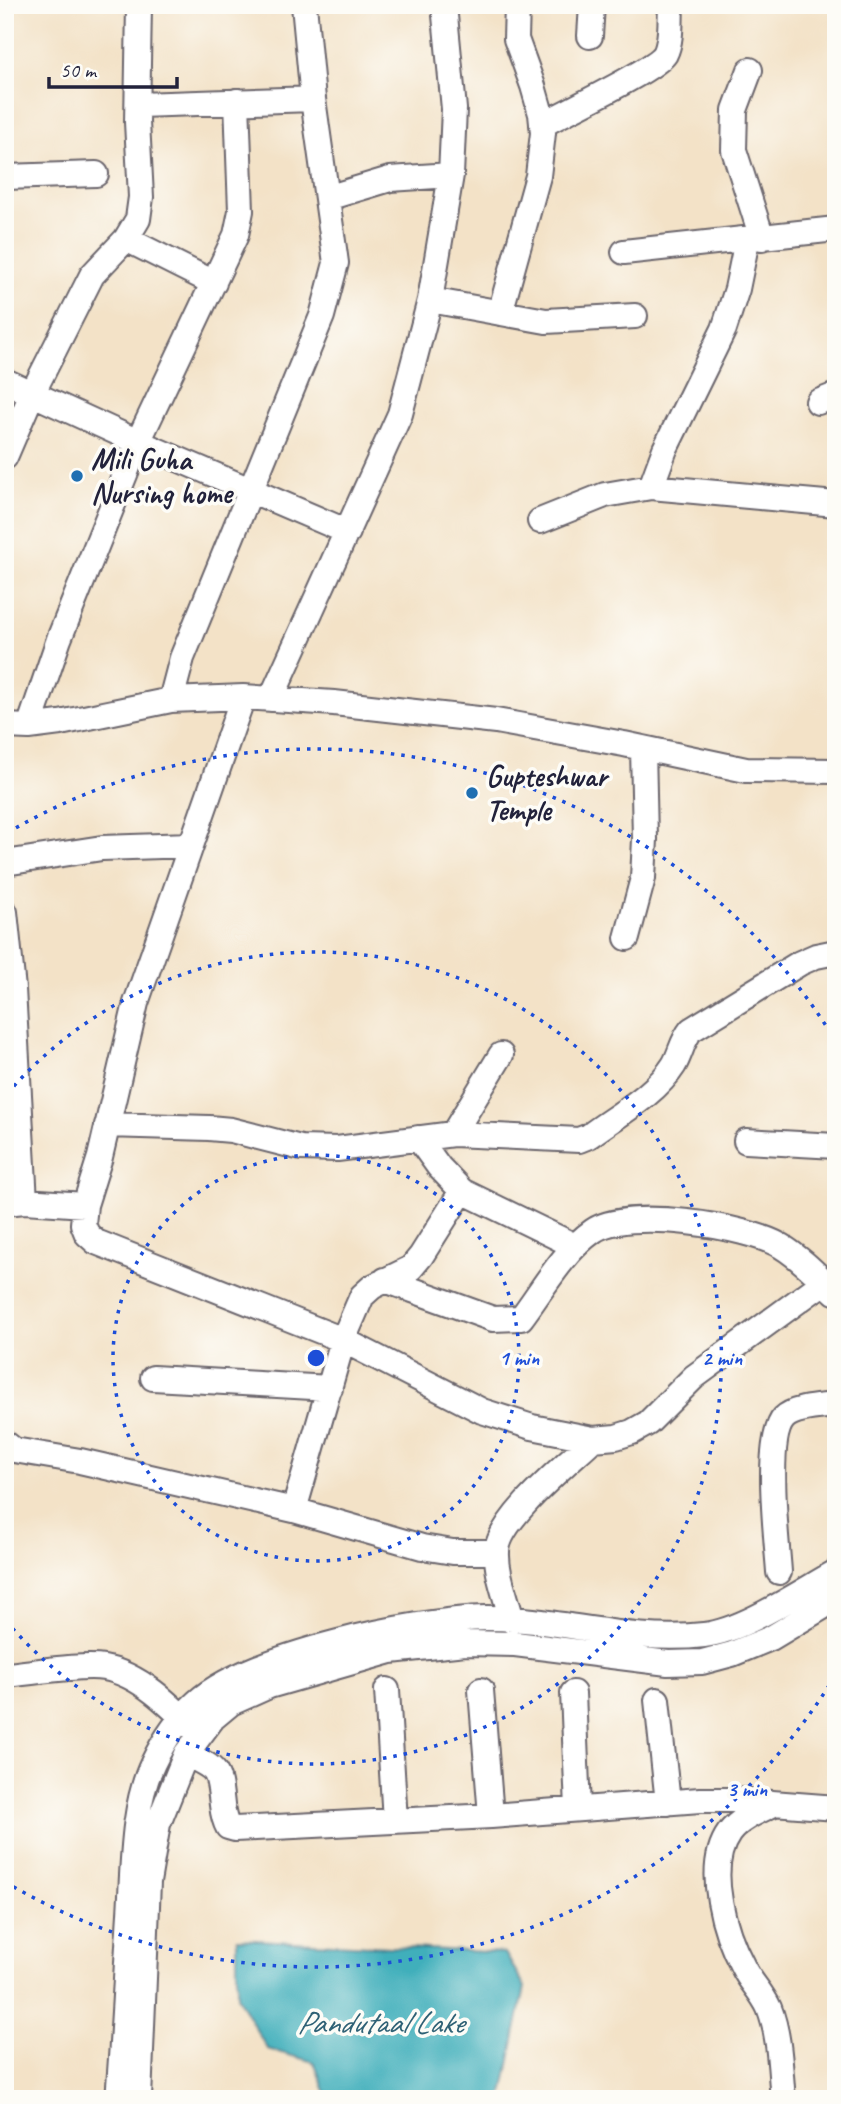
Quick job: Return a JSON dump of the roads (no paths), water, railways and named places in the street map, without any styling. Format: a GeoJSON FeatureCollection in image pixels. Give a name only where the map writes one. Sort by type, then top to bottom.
{"type":"FeatureCollection","features":[{"type":"Feature","properties":{"kind":"street"},"geometry":{"type":"LineString","coordinates":[[5,457],[32,394],[92,275],[126,239],[138,219],[141,197],[137,122],[139,5]]}},
{"type":"Feature","properties":{"kind":"street"},"geometry":{"type":"LineString","coordinates":[[171,700],[183,658],[321,316],[336,263],[313,99],[304,5]]}},
{"type":"Feature","properties":{"kind":"street"},"geometry":{"type":"LineString","coordinates":[[271,699],[400,414],[430,300],[452,175],[454,109],[444,5]]}},
{"type":"Feature","properties":{"kind":"street"},"geometry":{"type":"LineString","coordinates":[[500,313],[538,176],[542,125],[533,86],[516,39],[517,5]]}},
{"type":"Feature","properties":{"kind":"street"},"geometry":{"type":"LineString","coordinates":[[590,36],[592,5]]}},
{"type":"Feature","properties":{"kind":"street"},"geometry":{"type":"LineString","coordinates":[[542,125],[646,69],[664,56],[669,41],[671,5]]}},
{"type":"Feature","properties":{"kind":"street"},"geometry":{"type":"LineString","coordinates":[[650,488],[665,449],[724,330],[755,239],[734,150],[735,110],[750,69]]}},
{"type":"Feature","properties":{"kind":"street"},"geometry":{"type":"LineString","coordinates":[[139,104],[313,99]]}},
{"type":"Feature","properties":{"kind":"street"},"geometry":{"type":"LineString","coordinates":[[17,727],[59,639],[138,442],[236,235],[241,211],[237,102]]}},
{"type":"Feature","properties":{"kind":"street"},"geometry":{"type":"LineString","coordinates":[[5,177],[96,174]]}},
{"type":"Feature","properties":{"kind":"street"},"geometry":{"type":"LineString","coordinates":[[327,198],[390,179],[452,175]]}},
{"type":"Feature","properties":{"kind":"street"},"geometry":{"type":"LineString","coordinates":[[624,252],[836,229]]}},
{"type":"Feature","properties":{"kind":"street"},"geometry":{"type":"LineString","coordinates":[[126,239],[214,283]]}},
{"type":"Feature","properties":{"kind":"street"},"geometry":{"type":"LineString","coordinates":[[430,300],[546,321],[635,316]]}},
{"type":"Feature","properties":{"kind":"street"},"geometry":{"type":"LineString","coordinates":[[5,380],[138,442],[348,532]]}},
{"type":"Feature","properties":{"kind":"street"},"geometry":{"type":"LineString","coordinates":[[540,521],[605,495],[650,488],[836,504]]}},
{"type":"Feature","properties":{"kind":"street"},"geometry":{"type":"LineString","coordinates":[[17,727],[171,700],[243,697],[334,703],[496,721],[746,770],[836,771]]}},
{"type":"Feature","properties":{"kind":"street"},"geometry":{"type":"LineString","coordinates":[[243,697],[136,1003],[85,1205],[83,1224],[88,1234],[96,1242],[343,1340],[482,1411],[532,1427],[593,1439],[616,1437],[648,1423],[694,1377],[830,1287],[780,1245],[759,1236],[726,1228],[653,1219],[623,1220],[594,1230],[575,1246],[521,1318],[493,1319],[385,1280]]}},
{"type":"Feature","properties":{"kind":"street"},"geometry":{"type":"LineString","coordinates":[[627,938],[643,878],[643,748]]}},
{"type":"Feature","properties":{"kind":"street"},"geometry":{"type":"LineString","coordinates":[[5,863],[102,848],[190,845]]}},
{"type":"Feature","properties":{"kind":"street"},"geometry":{"type":"LineString","coordinates":[[5,912],[13,989],[15,1202],[85,1205]]}},
{"type":"Feature","properties":{"kind":"street"},"geometry":{"type":"LineString","coordinates":[[107,1125],[230,1130],[301,1148],[337,1149],[453,1134],[567,1140],[589,1136],[660,1082],[675,1064],[684,1039],[691,1030],[800,963],[836,952]]}},
{"type":"Feature","properties":{"kind":"street"},"geometry":{"type":"LineString","coordinates":[[453,1134],[501,1055]]}},
{"type":"Feature","properties":{"kind":"street"},"geometry":{"type":"LineString","coordinates":[[418,1138],[439,1167],[462,1191],[575,1246]]}},
{"type":"Feature","properties":{"kind":"street"},"geometry":{"type":"LineString","coordinates":[[746,1141],[836,1146]]}},
{"type":"Feature","properties":{"kind":"street"},"geometry":{"type":"LineString","coordinates":[[294,1510],[343,1340],[362,1296],[372,1287],[411,1268],[462,1191]]}},
{"type":"Feature","properties":{"kind":"street"},"geometry":{"type":"LineString","coordinates":[[153,1378],[330,1388]]}},
{"type":"Feature","properties":{"kind":"street"},"geometry":{"type":"LineString","coordinates":[[779,1572],[773,1458],[777,1433],[785,1416],[793,1412],[836,1405]]}},
{"type":"Feature","properties":{"kind":"street"},"geometry":{"type":"LineString","coordinates":[[512,1620],[497,1552],[504,1530],[520,1509],[593,1439]]}},
{"type":"Feature","properties":{"kind":"street"},"geometry":{"type":"LineString","coordinates":[[5,1443],[14,1450],[79,1461],[294,1510],[422,1548],[453,1552],[497,1552]]}},
{"type":"Feature","properties":{"kind":"street"},"geometry":{"type":"LineString","coordinates":[[118,2099],[130,2071],[142,1798],[152,1765],[182,1717],[198,1701],[242,1673],[301,1653],[376,1633],[450,1620],[489,1618],[630,1634],[679,1637],[707,1635],[744,1623],[836,1572]]}},
{"type":"Feature","properties":{"kind":"street"},"geometry":{"type":"LineString","coordinates":[[140,1881],[158,1824],[193,1745],[213,1718],[231,1703],[269,1686],[390,1651],[465,1643],[515,1644],[668,1663],[702,1662],[732,1654],[771,1638],[836,1599]]}},
{"type":"Feature","properties":{"kind":"street"},"geometry":{"type":"LineString","coordinates":[[5,1675],[103,1668],[126,1676],[152,1691],[182,1717],[193,1745],[219,1777],[224,1821],[228,1827],[235,1829],[736,1800],[836,1808]]}},
{"type":"Feature","properties":{"kind":"street"},"geometry":{"type":"LineString","coordinates":[[387,1690],[394,1821]]}},
{"type":"Feature","properties":{"kind":"street"},"geometry":{"type":"LineString","coordinates":[[481,1690],[491,1816]]}},
{"type":"Feature","properties":{"kind":"street"},"geometry":{"type":"LineString","coordinates":[[573,1693],[578,1809]]}},
{"type":"Feature","properties":{"kind":"street"},"geometry":{"type":"LineString","coordinates":[[657,1700],[668,1803]]}},
{"type":"Feature","properties":{"kind":"street"},"geometry":{"type":"LineString","coordinates":[[774,1804],[745,1818],[729,1833],[720,1852],[718,1883],[728,1938],[770,2012],[776,2037],[783,2099]]}},
{"type":"Feature","properties":{"kind":"street"},"geometry":{"type":"LineString","coordinates":[[130,2071],[139,2099]]}},
{"type":"Feature","properties":{"kind":"water","name":"Pandutaal Lake"},"geometry":{"type":"Polygon","coordinates":[[[237,1939],[505,1953],[525,1987],[502,2099],[328,2099],[314,2062],[267,2049],[237,1996],[237,1939]]]}},
{"type":"Feature","properties":{"kind":"place","name":"Mili Guha Nursing home"},"geometry":{"type":"Point","coordinates":[77,476]}},
{"type":"Feature","properties":{"kind":"place","name":"Gupteshwar Temple"},"geometry":{"type":"Point","coordinates":[472,793]}}]}
